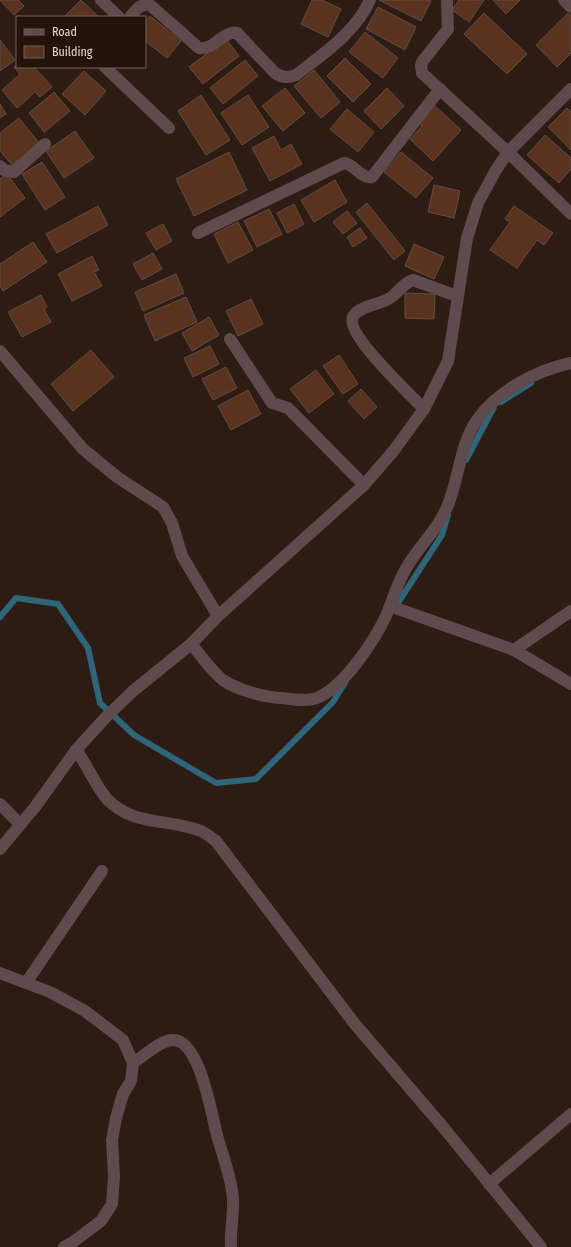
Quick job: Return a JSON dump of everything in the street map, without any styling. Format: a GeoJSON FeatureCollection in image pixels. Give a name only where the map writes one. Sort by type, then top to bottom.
{"type":"FeatureCollection","features":[{"type":"Feature","properties":{"kind":"street"},"geometry":{"type":"LineString","coordinates":[[101,0],[118,16]]}},
{"type":"Feature","properties":{"kind":"street"},"geometry":{"type":"LineString","coordinates":[[131,16],[143,4],[150,5],[200,48],[211,47],[229,34],[240,34],[275,74],[291,77],[296,75],[343,38],[356,25],[370,0]]}},
{"type":"Feature","properties":{"kind":"street"},"geometry":{"type":"LineString","coordinates":[[447,0],[448,29],[421,66],[422,74],[508,152],[571,214]]}},
{"type":"Feature","properties":{"kind":"street"},"geometry":{"type":"LineString","coordinates":[[564,0],[571,7]]}},
{"type":"Feature","properties":{"kind":"street"},"geometry":{"type":"LineString","coordinates":[[106,68],[169,128]]}},
{"type":"Feature","properties":{"kind":"street"},"geometry":{"type":"LineString","coordinates":[[198,233],[344,163],[351,165],[364,176],[372,177],[440,89]]}},
{"type":"Feature","properties":{"kind":"street"},"geometry":{"type":"LineString","coordinates":[[0,849],[35,807],[76,750],[106,717],[133,691],[191,644],[218,616],[364,485],[395,449],[424,409],[448,361],[467,238],[478,203],[496,170],[508,152],[571,89]]}},
{"type":"Feature","properties":{"kind":"street"},"geometry":{"type":"LineString","coordinates":[[0,166],[4,170],[14,172],[45,144]]}},
{"type":"Feature","properties":{"kind":"street"},"geometry":{"type":"LineString","coordinates":[[424,409],[368,350],[351,324],[352,318],[364,308],[390,298],[408,281],[413,280],[457,296]]}},
{"type":"Feature","properties":{"kind":"street"},"geometry":{"type":"LineString","coordinates":[[230,339],[272,403],[288,408],[364,485]]}},
{"type":"Feature","properties":{"kind":"street"},"geometry":{"type":"LineString","coordinates":[[0,351],[83,449],[117,477],[163,507],[172,523],[182,556],[218,616]]}},
{"type":"Feature","properties":{"kind":"street"},"geometry":{"type":"LineString","coordinates":[[191,644],[224,680],[252,693],[297,700],[316,698],[330,691],[353,666],[382,624],[391,607],[404,572],[440,522],[448,507],[465,445],[477,419],[494,400],[519,383],[539,374],[571,363]]}},
{"type":"Feature","properties":{"kind":"street"},"geometry":{"type":"LineString","coordinates":[[391,607],[514,650],[571,684]]}},
{"type":"Feature","properties":{"kind":"street"},"geometry":{"type":"LineString","coordinates":[[514,650],[571,611]]}},
{"type":"Feature","properties":{"kind":"street"},"geometry":{"type":"LineString","coordinates":[[76,750],[106,798],[119,809],[134,818],[183,826],[202,831],[216,841],[354,1023],[443,1127],[541,1247]]}},
{"type":"Feature","properties":{"kind":"street"},"geometry":{"type":"LineString","coordinates":[[0,804],[20,824]]}},
{"type":"Feature","properties":{"kind":"street"},"geometry":{"type":"LineString","coordinates":[[26,983],[102,871]]}},
{"type":"Feature","properties":{"kind":"street"},"geometry":{"type":"LineString","coordinates":[[0,973],[50,992],[85,1011],[123,1040],[133,1063],[131,1081],[120,1106],[112,1140],[114,1177],[112,1204],[101,1221],[64,1247]]}},
{"type":"Feature","properties":{"kind":"street"},"geometry":{"type":"LineString","coordinates":[[133,1063],[165,1042],[173,1040],[181,1043],[188,1050],[203,1076],[217,1138],[227,1166],[233,1199],[232,1247]]}},
{"type":"Feature","properties":{"kind":"street"},"geometry":{"type":"LineString","coordinates":[[489,1184],[571,1114]]}},
{"type":"Feature","properties":{"kind":"building"},"geometry":{"type":"Polygon","coordinates":[[[0,0],[18,0],[24,6],[14,15],[0,0]]]}},
{"type":"Feature","properties":{"kind":"building"},"geometry":{"type":"Polygon","coordinates":[[[81,0],[98,16],[65,16],[81,0]]]}},
{"type":"Feature","properties":{"kind":"building"},"geometry":{"type":"Polygon","coordinates":[[[312,0],[322,0],[341,9],[328,37],[301,24],[312,0]]]}},
{"type":"Feature","properties":{"kind":"building"},"geometry":{"type":"Polygon","coordinates":[[[379,0],[428,0],[431,1],[421,21],[379,0]]]}},
{"type":"Feature","properties":{"kind":"building"},"geometry":{"type":"Polygon","coordinates":[[[459,0],[484,0],[469,22],[452,10],[459,0]]]}},
{"type":"Feature","properties":{"kind":"building"},"geometry":{"type":"Polygon","coordinates":[[[493,0],[520,0],[506,14],[493,0]]]}},
{"type":"Feature","properties":{"kind":"building"},"geometry":{"type":"Polygon","coordinates":[[[378,7],[416,27],[405,50],[366,29],[378,7]]]}},
{"type":"Feature","properties":{"kind":"building"},"geometry":{"type":"Polygon","coordinates":[[[484,13],[527,54],[507,74],[464,34],[484,13]]]}},
{"type":"Feature","properties":{"kind":"building"},"geometry":{"type":"Polygon","coordinates":[[[568,13],[571,16],[571,53],[557,67],[536,45],[568,13]]]}},
{"type":"Feature","properties":{"kind":"building"},"geometry":{"type":"Polygon","coordinates":[[[150,16],[181,41],[167,58],[146,42],[146,21],[150,16]]]}},
{"type":"Feature","properties":{"kind":"building"},"geometry":{"type":"Polygon","coordinates":[[[365,32],[398,58],[383,78],[349,52],[365,32]]]}},
{"type":"Feature","properties":{"kind":"building"},"geometry":{"type":"Polygon","coordinates":[[[226,39],[239,56],[203,84],[189,67],[226,39]]]}},
{"type":"Feature","properties":{"kind":"building"},"geometry":{"type":"Polygon","coordinates":[[[0,40],[15,60],[0,71],[0,40]]]}},
{"type":"Feature","properties":{"kind":"building"},"geometry":{"type":"Polygon","coordinates":[[[345,58],[371,84],[353,102],[327,76],[345,58]]]}},
{"type":"Feature","properties":{"kind":"building"},"geometry":{"type":"Polygon","coordinates":[[[245,60],[258,76],[223,104],[210,88],[245,60]]]}},
{"type":"Feature","properties":{"kind":"building"},"geometry":{"type":"Polygon","coordinates":[[[16,65],[16,68],[35,68],[52,87],[40,97],[35,92],[17,108],[2,90],[20,74],[14,67],[16,65]]]}},
{"type":"Feature","properties":{"kind":"building"},"geometry":{"type":"Polygon","coordinates":[[[314,70],[340,102],[321,118],[294,86],[314,70]]]}},
{"type":"Feature","properties":{"kind":"building"},"geometry":{"type":"Polygon","coordinates":[[[84,71],[106,91],[85,115],[62,94],[84,71]]]}},
{"type":"Feature","properties":{"kind":"building"},"geometry":{"type":"Polygon","coordinates":[[[285,88],[305,113],[283,131],[262,106],[285,88]]]}},
{"type":"Feature","properties":{"kind":"building"},"geometry":{"type":"Polygon","coordinates":[[[387,88],[404,106],[381,129],[364,111],[387,88]]]}},
{"type":"Feature","properties":{"kind":"building"},"geometry":{"type":"Polygon","coordinates":[[[54,92],[70,111],[44,132],[29,113],[54,92]]]}},
{"type":"Feature","properties":{"kind":"building"},"geometry":{"type":"Polygon","coordinates":[[[201,95],[230,140],[206,155],[178,111],[201,95]]]}},
{"type":"Feature","properties":{"kind":"building"},"geometry":{"type":"Polygon","coordinates":[[[248,95],[269,127],[242,145],[221,113],[248,95]]]}},
{"type":"Feature","properties":{"kind":"building"},"geometry":{"type":"Polygon","coordinates":[[[0,104],[6,114],[0,118],[0,104]]]}},
{"type":"Feature","properties":{"kind":"building"},"geometry":{"type":"Polygon","coordinates":[[[434,105],[461,130],[433,161],[410,139],[422,126],[418,122],[434,105]]]}},
{"type":"Feature","properties":{"kind":"building"},"geometry":{"type":"Polygon","coordinates":[[[567,108],[571,112],[571,150],[548,127],[567,108]]]}},
{"type":"Feature","properties":{"kind":"building"},"geometry":{"type":"Polygon","coordinates":[[[347,109],[374,132],[358,152],[330,129],[347,109]]]}},
{"type":"Feature","properties":{"kind":"building"},"geometry":{"type":"Polygon","coordinates":[[[19,118],[39,143],[12,165],[0,151],[0,133],[19,118]]]}},
{"type":"Feature","properties":{"kind":"building"},"geometry":{"type":"Polygon","coordinates":[[[75,131],[94,158],[64,178],[46,151],[75,131]]]}},
{"type":"Feature","properties":{"kind":"building"},"geometry":{"type":"Polygon","coordinates":[[[545,135],[571,158],[571,169],[559,183],[527,155],[545,135]]]}},
{"type":"Feature","properties":{"kind":"building"},"geometry":{"type":"Polygon","coordinates":[[[274,136],[281,150],[291,144],[302,164],[270,181],[252,148],[274,136]]]}},
{"type":"Feature","properties":{"kind":"building"},"geometry":{"type":"Polygon","coordinates":[[[229,152],[247,190],[194,216],[176,179],[229,152]]]}},
{"type":"Feature","properties":{"kind":"building"},"geometry":{"type":"Polygon","coordinates":[[[401,152],[433,178],[416,198],[384,172],[401,152]]]}},
{"type":"Feature","properties":{"kind":"building"},"geometry":{"type":"Polygon","coordinates":[[[42,162],[65,197],[45,210],[22,174],[42,162]]]}},
{"type":"Feature","properties":{"kind":"building"},"geometry":{"type":"Polygon","coordinates":[[[7,174],[25,198],[0,217],[0,179],[7,174]]]}},
{"type":"Feature","properties":{"kind":"building"},"geometry":{"type":"Polygon","coordinates":[[[335,180],[347,202],[314,222],[301,200],[335,180]]]}},
{"type":"Feature","properties":{"kind":"building"},"geometry":{"type":"Polygon","coordinates":[[[434,185],[460,191],[454,218],[428,212],[434,185]]]}},
{"type":"Feature","properties":{"kind":"building"},"geometry":{"type":"Polygon","coordinates":[[[367,203],[405,251],[394,260],[356,212],[367,203]]]}},
{"type":"Feature","properties":{"kind":"building"},"geometry":{"type":"Polygon","coordinates":[[[294,204],[304,224],[287,233],[277,213],[294,204]]]}},
{"type":"Feature","properties":{"kind":"building"},"geometry":{"type":"Polygon","coordinates":[[[98,206],[108,225],[57,253],[46,234],[98,206]]]}},
{"type":"Feature","properties":{"kind":"building"},"geometry":{"type":"Polygon","coordinates":[[[514,206],[553,233],[544,245],[537,240],[517,268],[490,250],[510,222],[505,219],[514,206]]]}},
{"type":"Feature","properties":{"kind":"building"},"geometry":{"type":"Polygon","coordinates":[[[269,209],[282,234],[257,247],[244,221],[269,209]]]}},
{"type":"Feature","properties":{"kind":"building"},"geometry":{"type":"Polygon","coordinates":[[[347,211],[357,223],[343,234],[333,222],[347,211]]]}},
{"type":"Feature","properties":{"kind":"building"},"geometry":{"type":"Polygon","coordinates":[[[238,222],[253,250],[228,263],[214,234],[238,222]]]}},
{"type":"Feature","properties":{"kind":"building"},"geometry":{"type":"Polygon","coordinates":[[[163,224],[172,241],[156,250],[146,233],[163,224]]]}},
{"type":"Feature","properties":{"kind":"building"},"geometry":{"type":"Polygon","coordinates":[[[360,228],[367,238],[353,247],[347,237],[360,228]]]}},
{"type":"Feature","properties":{"kind":"building"},"geometry":{"type":"Polygon","coordinates":[[[33,242],[47,262],[3,291],[0,286],[0,264],[33,242]]]}},
{"type":"Feature","properties":{"kind":"building"},"geometry":{"type":"Polygon","coordinates":[[[414,244],[444,257],[434,279],[405,266],[414,244]]]}},
{"type":"Feature","properties":{"kind":"building"},"geometry":{"type":"Polygon","coordinates":[[[153,253],[162,269],[142,280],[133,264],[153,253]]]}},
{"type":"Feature","properties":{"kind":"building"},"geometry":{"type":"Polygon","coordinates":[[[92,256],[99,270],[94,272],[102,286],[72,301],[58,274],[92,256]]]}},
{"type":"Feature","properties":{"kind":"building"},"geometry":{"type":"Polygon","coordinates":[[[176,274],[184,293],[143,311],[135,292],[176,274]]]}},
{"type":"Feature","properties":{"kind":"building"},"geometry":{"type":"Polygon","coordinates":[[[405,293],[435,294],[434,319],[405,318],[405,293]]]}},
{"type":"Feature","properties":{"kind":"building"},"geometry":{"type":"Polygon","coordinates":[[[41,295],[47,307],[44,309],[51,322],[22,337],[8,312],[41,295]]]}},
{"type":"Feature","properties":{"kind":"building"},"geometry":{"type":"Polygon","coordinates":[[[186,297],[197,322],[155,341],[144,315],[186,297]]]}},
{"type":"Feature","properties":{"kind":"building"},"geometry":{"type":"Polygon","coordinates":[[[251,299],[263,324],[238,336],[226,311],[251,299]]]}},
{"type":"Feature","properties":{"kind":"building"},"geometry":{"type":"Polygon","coordinates":[[[209,317],[219,335],[192,351],[182,333],[209,317]]]}},
{"type":"Feature","properties":{"kind":"building"},"geometry":{"type":"Polygon","coordinates":[[[210,346],[219,364],[193,377],[184,358],[210,346]]]}},
{"type":"Feature","properties":{"kind":"building"},"geometry":{"type":"Polygon","coordinates":[[[91,350],[114,377],[73,411],[51,384],[91,350]]]}},
{"type":"Feature","properties":{"kind":"building"},"geometry":{"type":"Polygon","coordinates":[[[339,355],[358,384],[343,394],[323,366],[339,355]]]}},
{"type":"Feature","properties":{"kind":"building"},"geometry":{"type":"Polygon","coordinates":[[[226,367],[237,388],[213,400],[202,379],[226,367]]]}},
{"type":"Feature","properties":{"kind":"building"},"geometry":{"type":"Polygon","coordinates":[[[316,370],[334,394],[309,413],[290,389],[316,370]]]}},
{"type":"Feature","properties":{"kind":"building"},"geometry":{"type":"Polygon","coordinates":[[[361,389],[377,407],[364,419],[348,401],[361,389]]]}},
{"type":"Feature","properties":{"kind":"building"},"geometry":{"type":"Polygon","coordinates":[[[248,390],[261,414],[231,430],[218,406],[248,390]]]}},
{"type":"Feature","properties":{"kind":"waterway"},"geometry":{"type":"LineString","coordinates":[[501,402],[531,383]]}},
{"type":"Feature","properties":{"kind":"waterway"},"geometry":{"type":"LineString","coordinates":[[466,460],[494,407]]}},
{"type":"Feature","properties":{"kind":"waterway"},"geometry":{"type":"LineString","coordinates":[[394,609],[442,535],[448,515]]}},
{"type":"Feature","properties":{"kind":"waterway"},"geometry":{"type":"LineString","coordinates":[[0,617],[16,598],[58,604],[88,648],[100,703],[134,735],[216,783],[256,779],[333,702],[346,681]]}}]}
